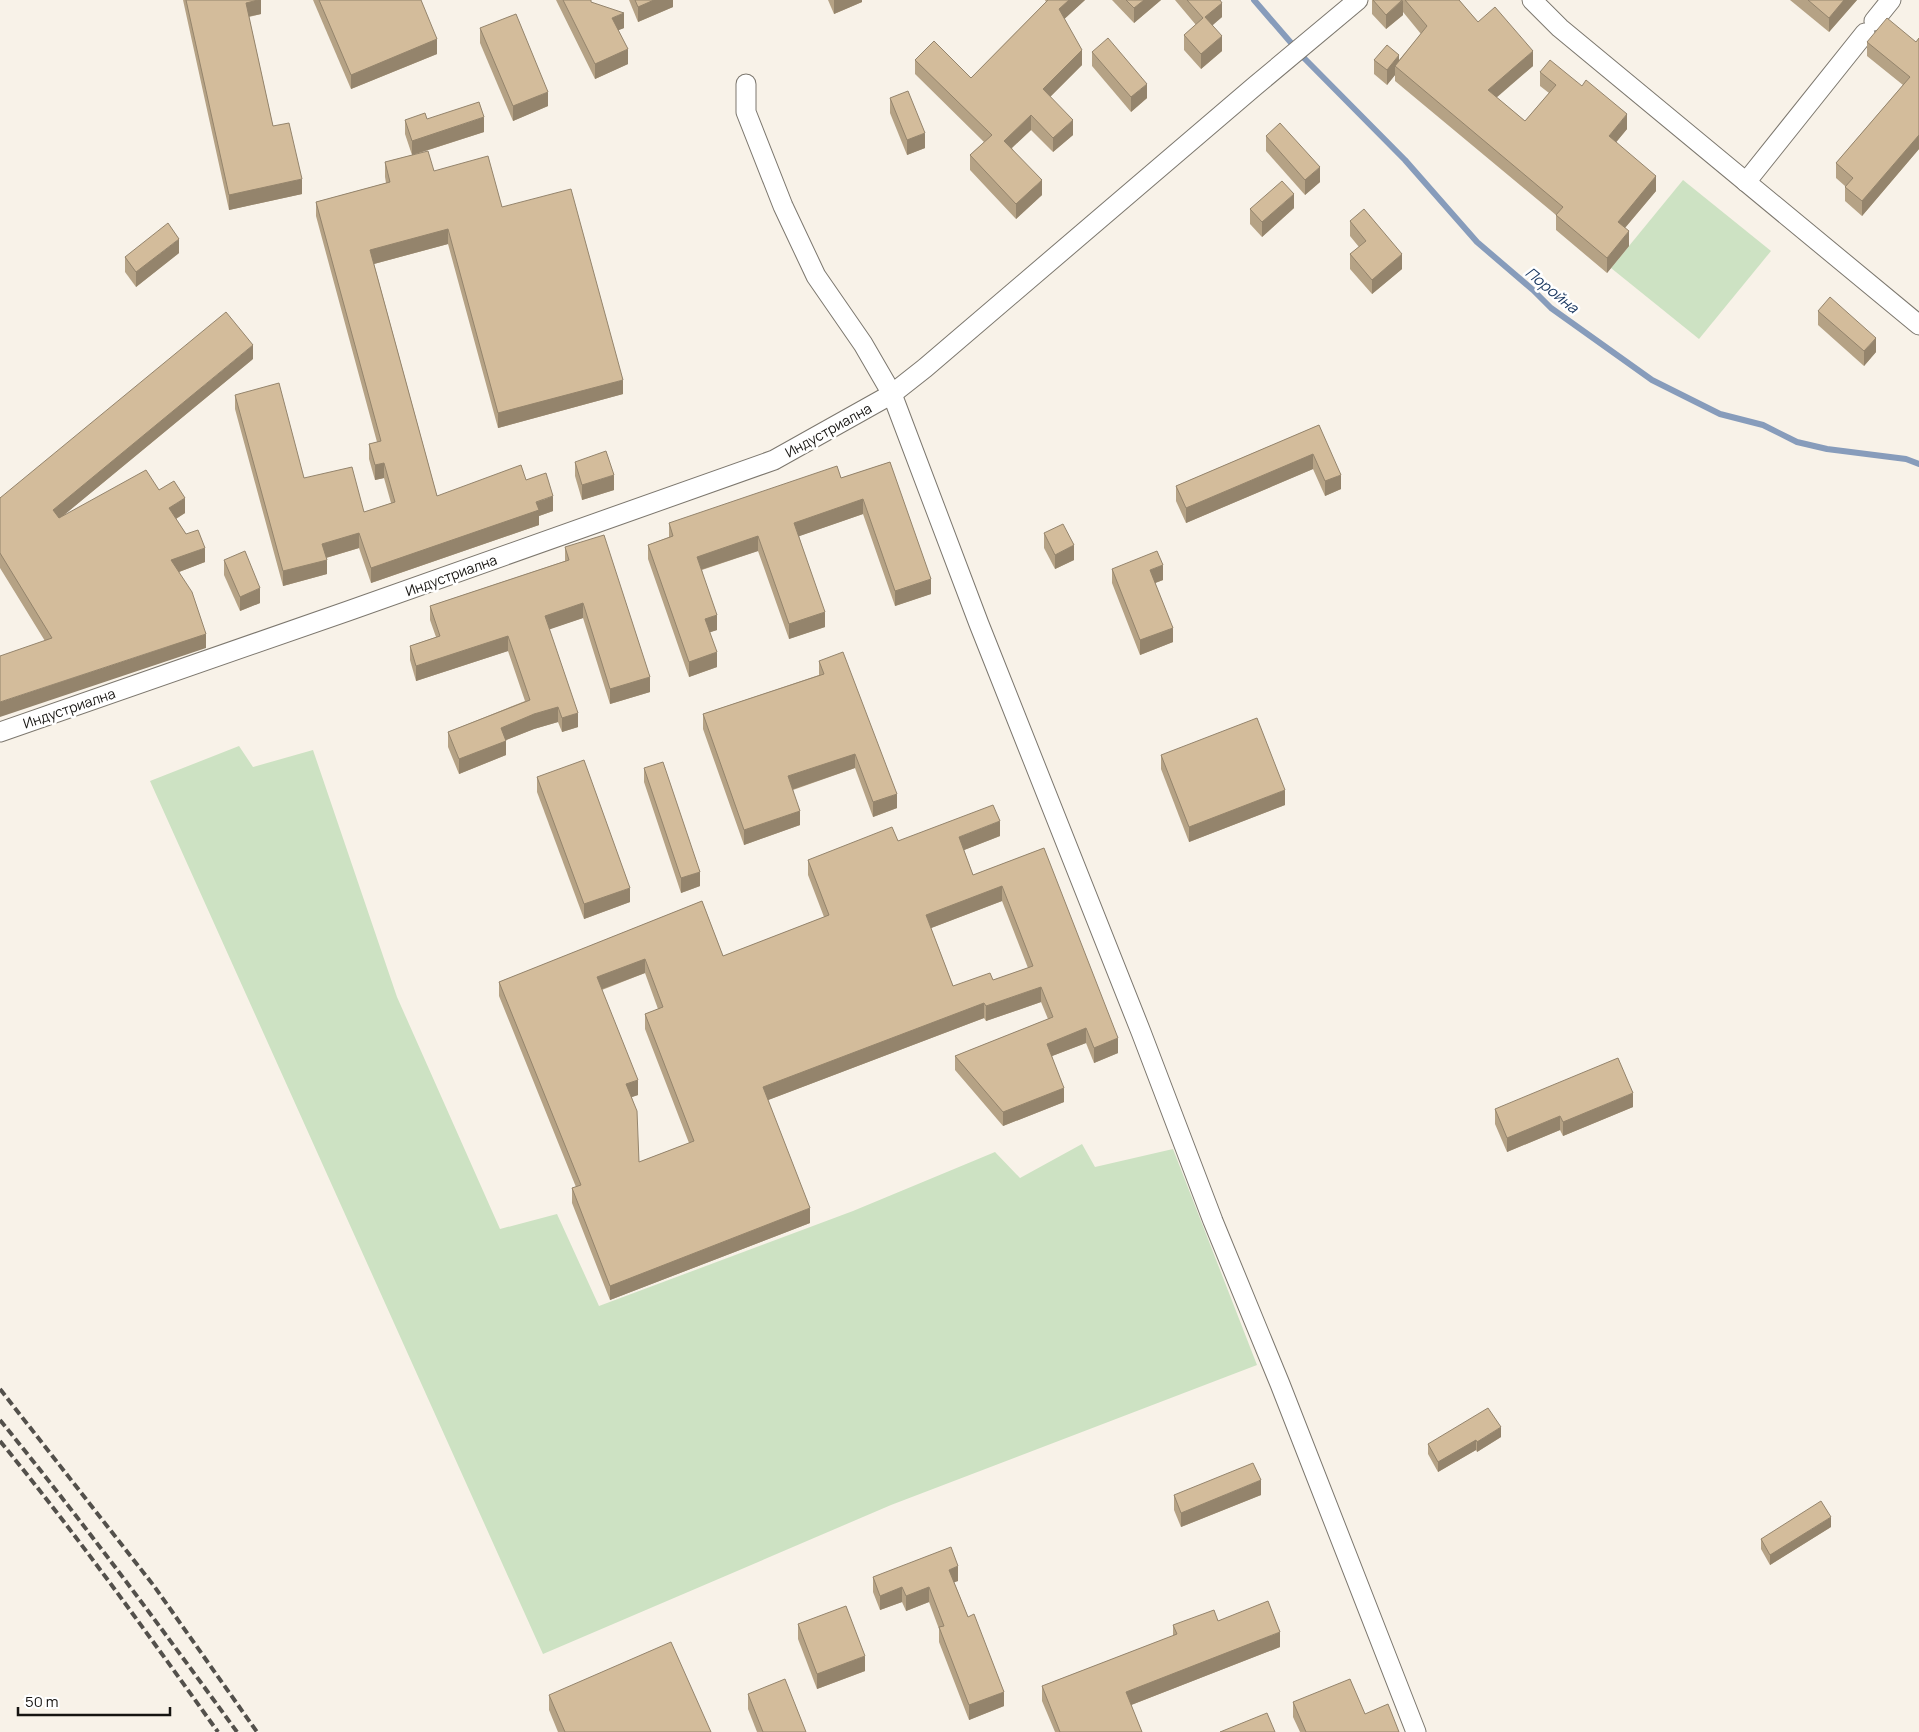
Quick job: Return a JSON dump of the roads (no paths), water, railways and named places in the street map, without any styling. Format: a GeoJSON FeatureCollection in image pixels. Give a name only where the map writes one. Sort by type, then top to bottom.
{"type":"FeatureCollection","features":[{"type":"Feature","properties":{"kind":"street","name":"Индустриална"},"geometry":{"type":"LineString","coordinates":[[0,732],[774,460],[892,394],[942,354],[1358,0]]}},
{"type":"Feature","properties":{"kind":"street"},"geometry":{"type":"LineString","coordinates":[[1532,0],[1560,28],[1919,325]]}},
{"type":"Feature","properties":{"kind":"street"},"geometry":{"type":"LineString","coordinates":[[1746,182],[1891,0]]}},
{"type":"Feature","properties":{"kind":"street"},"geometry":{"type":"LineString","coordinates":[[746,84],[746,112],[783,206],[816,276],[863,344],[892,394],[983,634],[1416,1732]]}},
{"type":"Feature","properties":{"kind":"waterway","name":"Поройна"},"geometry":{"type":"LineString","coordinates":[[1254,0],[1305,59],[1405,160],[1477,242],[1551,308],[1652,380],[1720,414],[1763,425],[1797,442],[1827,449],[1906,459],[1919,464]]}},
{"type":"Feature","properties":{"kind":"railway"},"geometry":{"type":"LineString","coordinates":[[0,1389],[154,1586],[257,1732]]}},
{"type":"Feature","properties":{"kind":"railway"},"geometry":{"type":"LineString","coordinates":[[0,1420],[121,1574],[237,1732]]}},
{"type":"Feature","properties":{"kind":"railway"},"geometry":{"type":"LineString","coordinates":[[0,1441],[84,1548],[218,1732]]}}]}
